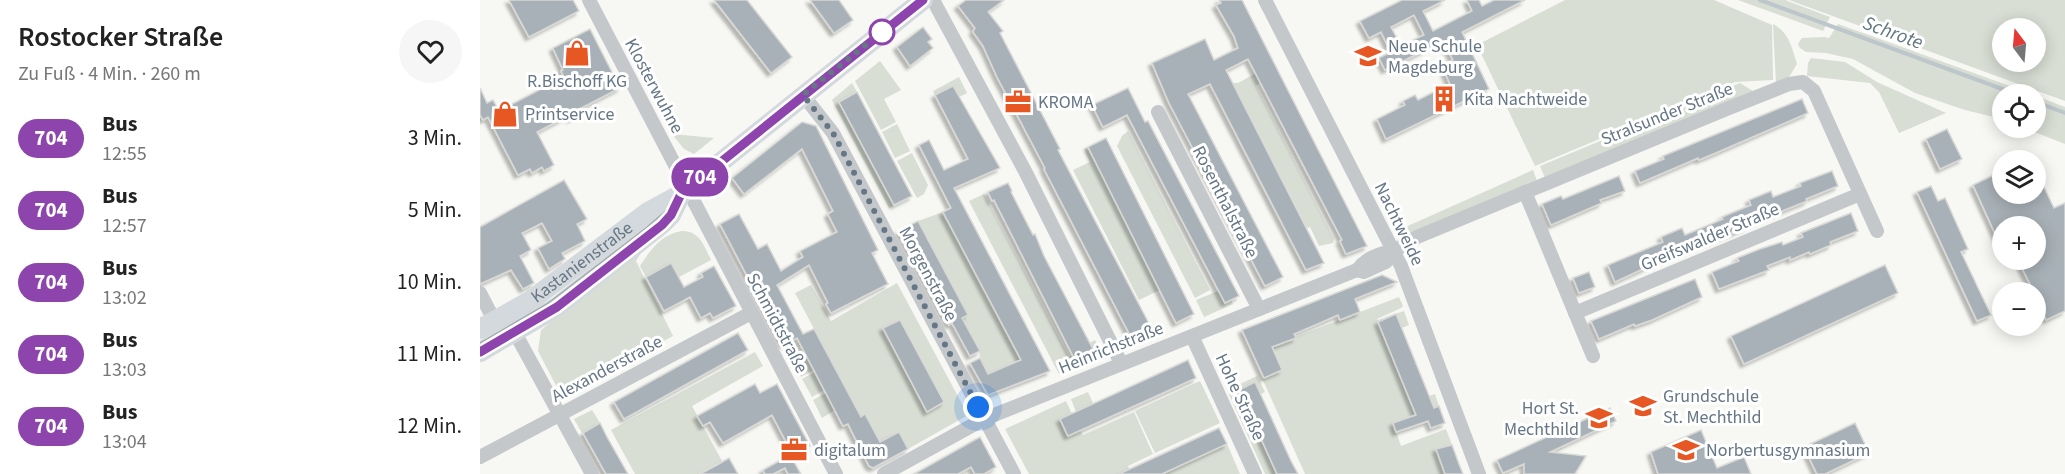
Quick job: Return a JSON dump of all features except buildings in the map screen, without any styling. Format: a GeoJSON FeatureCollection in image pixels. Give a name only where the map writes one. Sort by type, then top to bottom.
{"type":"FeatureCollection","features":[{"type":"Feature","properties":{"kind":"main road","name":"Kastanienstraße"},"geometry":{"type":"LineString","coordinates":[[488,325],[553,285],[648,212],[684,192],[923,0]]}},
{"type":"Feature","properties":{"kind":"main road","name":"Kastanienstraße"},"geometry":{"type":"LineString","coordinates":[[480,352],[557,307],[662,225],[671,215],[684,192]]}},
{"type":"Feature","properties":{"kind":"street","name":"Klosterwuhne"},"geometry":{"type":"LineString","coordinates":[[589,0],[684,192]]}},
{"type":"Feature","properties":{"kind":"street"},"geometry":{"type":"LineString","coordinates":[[933,0],[1025,171],[1121,363]]}},
{"type":"Feature","properties":{"kind":"street","name":"Nachtweide"},"geometry":{"type":"LineString","coordinates":[[1265,0],[1394,251],[1479,474]]}},
{"type":"Feature","properties":{"kind":"street","name":"Stralsunder Straße"},"geometry":{"type":"LineString","coordinates":[[1394,251],[1417,237],[1525,192],[1789,84],[1803,82],[1815,91],[1877,231]]}},
{"type":"Feature","properties":{"kind":"street","name":"Morgenstraße"},"geometry":{"type":"LineString","coordinates":[[803,95],[833,133],[1014,474]]}},
{"type":"Feature","properties":{"kind":"street","name":"Rosenthalstraße"},"geometry":{"type":"LineString","coordinates":[[1158,112],[1259,309]]}},
{"type":"Feature","properties":{"kind":"street","name":"Schmidtstraße"},"geometry":{"type":"LineString","coordinates":[[684,192],[836,474]]}},
{"type":"Feature","properties":{"kind":"street"},"geometry":{"type":"LineString","coordinates":[[1525,192],[1593,356]]}},
{"type":"Feature","properties":{"kind":"street","name":"Greifswalder Straße"},"geometry":{"type":"LineString","coordinates":[[1575,313],[1860,194]]}},
{"type":"Feature","properties":{"kind":"street","name":"Heinrichstraße"},"geometry":{"type":"LineString","coordinates":[[884,474],[984,419],[1357,270],[1364,272],[1386,262],[1394,251]]}},
{"type":"Feature","properties":{"kind":"street"},"geometry":{"type":"LineString","coordinates":[[480,293],[488,325],[513,334],[519,340],[592,474]]}},
{"type":"Feature","properties":{"kind":"street","name":"Alexanderstraße"},"geometry":{"type":"LineString","coordinates":[[480,457],[751,313]]}},
{"type":"Feature","properties":{"kind":"street","name":"Hohe Straße"},"geometry":{"type":"LineString","coordinates":[[1192,336],[1255,474]]}},
{"type":"Feature","properties":{"kind":"shaded area"},"geometry":{"type":"Polygon","coordinates":[[[1565,0],[1714,0],[1772,25],[1773,80],[1735,82],[1535,166],[1477,45],[1565,0]]]}},
{"type":"Feature","properties":{"kind":"shaded area"},"geometry":{"type":"Polygon","coordinates":[[[1738,0],[1785,0],[1830,17],[1823,31],[1738,0]]]}},
{"type":"Feature","properties":{"kind":"shaded area"},"geometry":{"type":"Polygon","coordinates":[[[1789,0],[2065,0],[2065,101],[2046,94],[2046,84],[2019,84],[1789,0]]]}},
{"type":"Feature","properties":{"kind":"shaded area"},"geometry":{"type":"Polygon","coordinates":[[[1773,24],[1786,36],[1797,64],[1789,77],[1776,84],[1773,24]]]}},
{"type":"Feature","properties":{"kind":"shaded area"},"geometry":{"type":"Polygon","coordinates":[[[1838,24],[2004,84],[1992,84],[1992,117],[1965,110],[1915,93],[1853,59],[1826,53],[1806,52],[1798,44],[1802,38],[1829,38],[1838,24]]]}},
{"type":"Feature","properties":{"kind":"shaded area"},"geometry":{"type":"Polygon","coordinates":[[[1811,58],[1845,62],[1877,82],[1946,113],[1899,133],[1879,92],[1870,83],[1807,76],[1808,63],[1811,58]]]}},
{"type":"Feature","properties":{"kind":"shaded area"},"geometry":{"type":"Polygon","coordinates":[[[880,61],[901,90],[884,99],[896,122],[881,130],[855,81],[880,61]]]}},
{"type":"Feature","properties":{"kind":"shaded area"},"geometry":{"type":"Polygon","coordinates":[[[1256,73],[1261,82],[1256,86],[1334,239],[1333,243],[1319,246],[1310,227],[1307,228],[1233,83],[1238,83],[1256,73]]]}},
{"type":"Feature","properties":{"kind":"shaded area"},"geometry":{"type":"Polygon","coordinates":[[[959,77],[967,93],[959,97],[953,86],[935,95],[933,91],[959,77]]]}},
{"type":"Feature","properties":{"kind":"shaded area"},"geometry":{"type":"Polygon","coordinates":[[[852,83],[857,92],[840,102],[894,205],[889,208],[832,100],[852,83]]]}},
{"type":"Feature","properties":{"kind":"shaded area"},"geometry":{"type":"Polygon","coordinates":[[[1740,83],[1756,93],[1545,178],[1540,166],[1740,83]]]}},
{"type":"Feature","properties":{"kind":"shaded area"},"geometry":{"type":"Polygon","coordinates":[[[2046,100],[2065,107],[2065,144],[2046,137],[2046,100]]]}},
{"type":"Feature","properties":{"kind":"shaded area"},"geometry":{"type":"Polygon","coordinates":[[[897,124],[910,151],[895,158],[882,132],[897,124]]]}},
{"type":"Feature","properties":{"kind":"shaded area"},"geometry":{"type":"Polygon","coordinates":[[[1128,131],[1210,290],[1195,298],[1117,146],[1122,136],[1128,131]]]}},
{"type":"Feature","properties":{"kind":"shaded area"},"geometry":{"type":"Polygon","coordinates":[[[672,134],[714,138],[694,154],[684,149],[672,134]]]}},
{"type":"Feature","properties":{"kind":"shaded area"},"geometry":{"type":"Polygon","coordinates":[[[1088,147],[1160,290],[1139,300],[1073,170],[1090,162],[1084,149],[1088,147]]]}},
{"type":"Feature","properties":{"kind":"shaded area"},"geometry":{"type":"Polygon","coordinates":[[[912,153],[928,185],[924,194],[917,198],[897,161],[912,153]]]}},
{"type":"Feature","properties":{"kind":"shaded area"},"geometry":{"type":"Polygon","coordinates":[[[1533,170],[1537,181],[1409,234],[1401,229],[1533,170]]]}},
{"type":"Feature","properties":{"kind":"shaded area"},"geometry":{"type":"Polygon","coordinates":[[[984,194],[1069,357],[1073,355],[1076,362],[1094,353],[1089,343],[1095,340],[1101,353],[1099,358],[1059,374],[969,201],[984,194]]]}},
{"type":"Feature","properties":{"kind":"shaded area"},"geometry":{"type":"Polygon","coordinates":[[[943,212],[1021,360],[988,374],[962,318],[967,314],[918,221],[943,212]]]}},
{"type":"Feature","properties":{"kind":"shaded area"},"geometry":{"type":"Polygon","coordinates":[[[682,231],[697,236],[711,260],[679,277],[671,263],[646,277],[640,266],[648,254],[668,235],[682,231]]]}},
{"type":"Feature","properties":{"kind":"shaded area"},"geometry":{"type":"Polygon","coordinates":[[[645,246],[636,261],[673,336],[562,397],[538,351],[541,330],[645,246]]]}},
{"type":"Feature","properties":{"kind":"shaded area"},"geometry":{"type":"Polygon","coordinates":[[[897,283],[968,415],[908,449],[899,432],[880,442],[865,414],[861,417],[795,293],[811,285],[831,321],[897,283]]]}},
{"type":"Feature","properties":{"kind":"shaded area"},"geometry":{"type":"Polygon","coordinates":[[[1218,291],[1225,303],[1231,300],[1233,304],[1204,317],[1196,300],[1218,291]]]}},
{"type":"Feature","properties":{"kind":"shaded area"},"geometry":{"type":"Polygon","coordinates":[[[1399,297],[1403,306],[1401,308],[1377,319],[1404,311],[1409,325],[1402,328],[1396,314],[1378,322],[1414,410],[1432,403],[1429,396],[1435,394],[1439,406],[1393,423],[1401,446],[1446,429],[1452,445],[1436,450],[1445,474],[1305,474],[1262,378],[1282,369],[1272,346],[1399,297]]]}},
{"type":"Feature","properties":{"kind":"shaded area"},"geometry":{"type":"Polygon","coordinates":[[[755,352],[763,366],[692,406],[722,461],[698,474],[635,474],[611,430],[755,352]]]}},
{"type":"Feature","properties":{"kind":"shaded area"},"geometry":{"type":"Polygon","coordinates":[[[805,353],[814,370],[801,377],[792,360],[805,353]]]}},
{"type":"Feature","properties":{"kind":"shaded area"},"geometry":{"type":"Polygon","coordinates":[[[815,372],[824,390],[812,397],[802,379],[815,372]]]}},
{"type":"Feature","properties":{"kind":"shaded area"},"geometry":{"type":"Polygon","coordinates":[[[1257,376],[1265,392],[1261,394],[1255,382],[1239,390],[1277,474],[1265,474],[1227,390],[1257,376]]]}},
{"type":"Feature","properties":{"kind":"shaded area"},"geometry":{"type":"Polygon","coordinates":[[[1200,381],[1220,423],[1155,453],[1135,411],[1200,381]]]}},
{"type":"Feature","properties":{"kind":"shaded area"},"geometry":{"type":"Polygon","coordinates":[[[1088,392],[1093,403],[1076,412],[1071,399],[1088,392]]]}},
{"type":"Feature","properties":{"kind":"shaded area"},"geometry":{"type":"Polygon","coordinates":[[[826,393],[835,410],[822,418],[813,400],[826,393]]]}},
{"type":"Feature","properties":{"kind":"shaded area"},"geometry":{"type":"Polygon","coordinates":[[[1066,401],[1072,414],[1061,419],[1068,436],[1080,430],[1083,435],[1134,412],[1153,454],[1128,466],[1131,474],[1029,474],[1005,429],[1066,401]]]}},
{"type":"Feature","properties":{"kind":"shaded area"},"geometry":{"type":"Polygon","coordinates":[[[592,410],[600,423],[582,433],[574,419],[592,410]]]}},
{"type":"Feature","properties":{"kind":"shaded area"},"geometry":{"type":"Polygon","coordinates":[[[1227,444],[1240,474],[1162,474],[1227,444]]]}},
{"type":"Feature","properties":{"kind":"waterway","name":"Schrote"},"geometry":{"type":"LineString","coordinates":[[1760,0],[1992,85]]}},
{"type":"Feature","properties":{"kind":"waterway","name":"Schrote"},"geometry":{"type":"LineString","coordinates":[[2046,106],[2065,113]]}},
{"type":"Feature","properties":{"kind":"tram line"},"geometry":{"type":"LineString","coordinates":[[480,343],[547,304],[646,228],[713,170],[927,0]]}},
{"type":"Feature","properties":{"kind":"bus line","name":"704"},"geometry":{"type":"LineString","coordinates":[[480,352],[557,307],[662,225],[671,215],[681,194],[923,0]]}},
{"type":"Feature","properties":{"kind":"place","name":"R.Bischoff KG"},"geometry":{"type":"Point","coordinates":[577,53]}},
{"type":"Feature","properties":{"kind":"place","name":"Neue Schule Magdeburg"},"geometry":{"type":"Point","coordinates":[1368,56]}},
{"type":"Feature","properties":{"kind":"place","name":"Kita Nachtweide"},"geometry":{"type":"Point","coordinates":[1444,99]}},
{"type":"Feature","properties":{"kind":"place","name":"KROMA"},"geometry":{"type":"Point","coordinates":[1018,102]}},
{"type":"Feature","properties":{"kind":"place","name":"Printservice"},"geometry":{"type":"Point","coordinates":[505,114]}},
{"type":"Feature","properties":{"kind":"place","name":"Grundschule St. Mechthild"},"geometry":{"type":"Point","coordinates":[1643,406]}},
{"type":"Feature","properties":{"kind":"place","name":"Hort St. Mechthild"},"geometry":{"type":"Point","coordinates":[1599,418]}},
{"type":"Feature","properties":{"kind":"place","name":"digitalum"},"geometry":{"type":"Point","coordinates":[794,450]}},
{"type":"Feature","properties":{"kind":"place","name":"Norbertusgymnasium"},"geometry":{"type":"Point","coordinates":[1686,450]}},
{"type":"Feature","properties":{"kind":"route"},"geometry":{"type":"LineString","coordinates":[[882,32],[803,95],[833,133],[978,407]]}}]}
